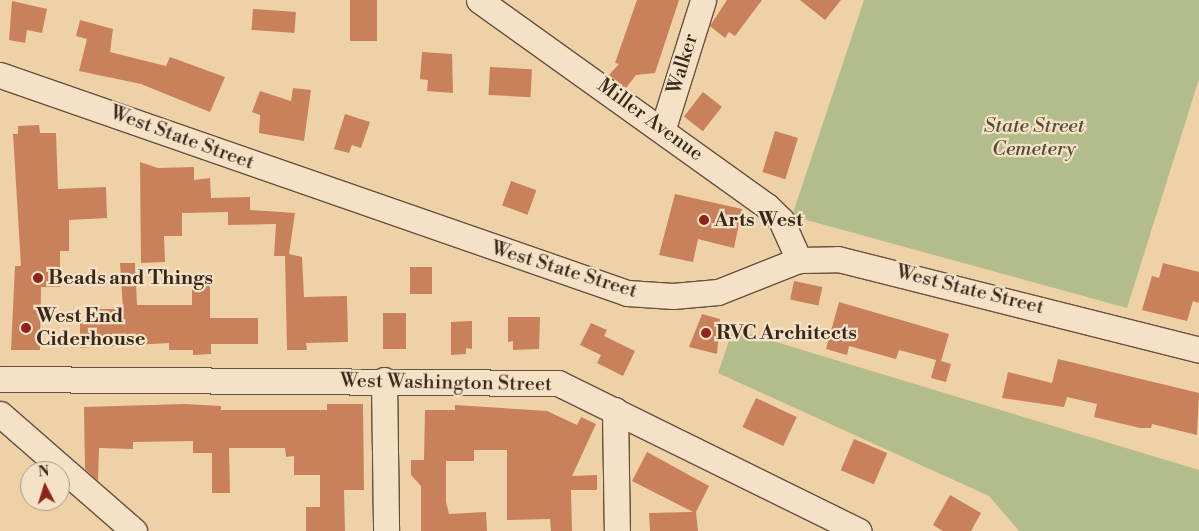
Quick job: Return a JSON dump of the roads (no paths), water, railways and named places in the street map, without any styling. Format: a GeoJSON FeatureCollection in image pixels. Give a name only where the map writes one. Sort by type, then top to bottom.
{"type":"FeatureCollection","features":[{"type":"Feature","properties":{"kind":"street","name":"Miller Avenue"},"geometry":{"type":"LineString","coordinates":[[479,0],[663,128],[767,206],[780,220],[798,260]]}},
{"type":"Feature","properties":{"kind":"street","name":"Walker"},"geometry":{"type":"LineString","coordinates":[[663,128],[703,0]]}},
{"type":"Feature","properties":{"kind":"street","name":"West State Street"},"geometry":{"type":"LineString","coordinates":[[0,76],[627,293],[660,296],[718,292],[798,260],[858,262],[1199,350]]}},
{"type":"Feature","properties":{"kind":"street","name":"West Washington Street"},"geometry":{"type":"LineString","coordinates":[[0,379],[384,380],[558,383],[847,528]]}},
{"type":"Feature","properties":{"kind":"street"},"geometry":{"type":"LineString","coordinates":[[384,380],[386,531]]}},
{"type":"Feature","properties":{"kind":"street"},"geometry":{"type":"LineString","coordinates":[[615,410],[618,531]]}},
{"type":"Feature","properties":{"kind":"street"},"geometry":{"type":"LineString","coordinates":[[0,414],[134,531]]}},
{"type":"Feature","properties":{"kind":"place","name":"Arts West"},"geometry":{"type":"Point","coordinates":[704,220]}},
{"type":"Feature","properties":{"kind":"place","name":"Beads and Things"},"geometry":{"type":"Point","coordinates":[38,278]}},
{"type":"Feature","properties":{"kind":"place","name":"West End Ciderhouse"},"geometry":{"type":"Point","coordinates":[26,328]}},
{"type":"Feature","properties":{"kind":"place","name":"RVC Architects"},"geometry":{"type":"Point","coordinates":[706,333]}},
{"type":"Feature","properties":{"kind":"park label","name":"State Street Cemetery"},"geometry":{"type":"Point","coordinates":[1034,138]}}]}
